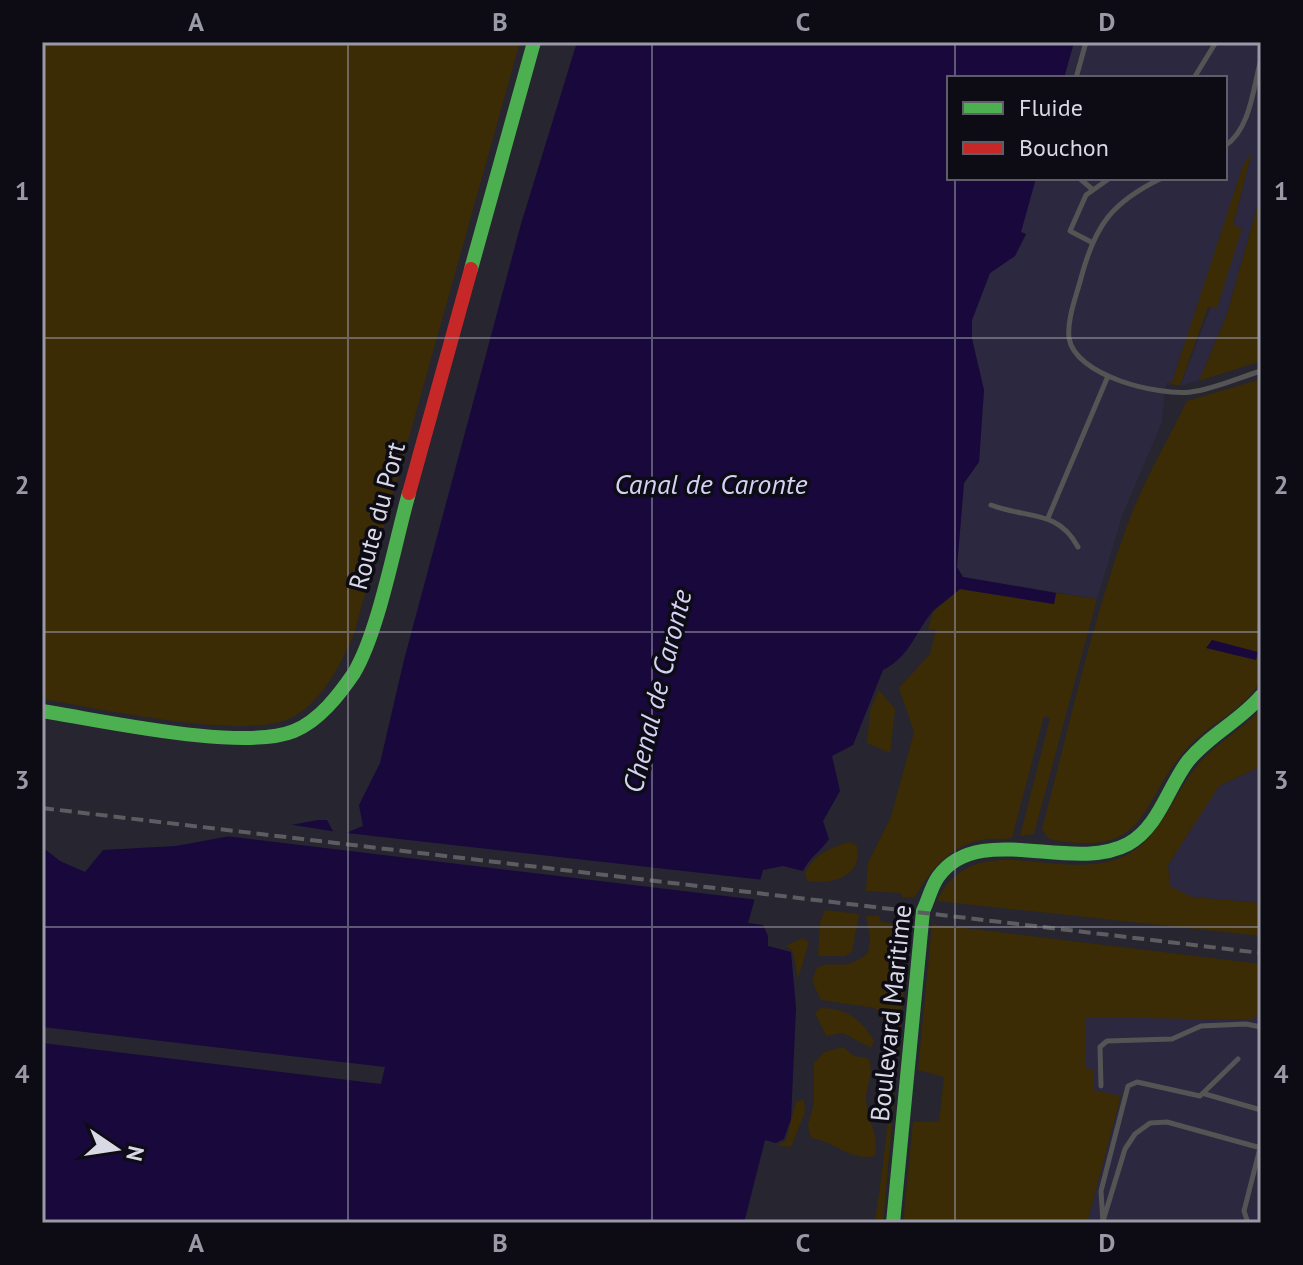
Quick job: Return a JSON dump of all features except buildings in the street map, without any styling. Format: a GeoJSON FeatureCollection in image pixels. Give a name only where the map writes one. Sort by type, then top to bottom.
{"type":"FeatureCollection","features":[{"type":"Feature","properties":{"kind":"street","name":"Route du Port"},"geometry":{"type":"LineString","coordinates":[[42,711],[172,732],[267,739],[295,731],[319,717],[337,698],[368,640],[534,42]]}},
{"type":"Feature","properties":{"kind":"street","name":"Boulevard Maritime"},"geometry":{"type":"LineString","coordinates":[[893,1223],[922,919],[933,886],[953,863],[979,850],[1010,848],[1093,855],[1130,843],[1151,823],[1189,760],[1261,696]]}},
{"type":"Feature","properties":{"kind":"lane"},"geometry":{"type":"LineString","coordinates":[[1077,76],[1086,42]]}},
{"type":"Feature","properties":{"kind":"lane"},"geometry":{"type":"LineString","coordinates":[[1195,76],[1216,42]]}},
{"type":"Feature","properties":{"kind":"lane"},"geometry":{"type":"LineString","coordinates":[[1227,144],[1238,135],[1245,121],[1261,59]]}},
{"type":"Feature","properties":{"kind":"lane"},"geometry":{"type":"LineString","coordinates":[[1081,180],[1092,189]]}},
{"type":"Feature","properties":{"kind":"lane"},"geometry":{"type":"LineString","coordinates":[[1093,243],[1070,231],[1082,202],[1092,189],[1107,180]]}},
{"type":"Feature","properties":{"kind":"lane"},"geometry":{"type":"LineString","coordinates":[[1158,180],[1133,192],[1111,211],[1093,243],[1069,326],[1070,341],[1085,365],[1108,376],[1187,392],[1261,371]]}},
{"type":"Feature","properties":{"kind":"lane"},"geometry":{"type":"LineString","coordinates":[[1048,518],[1108,376]]}},
{"type":"Feature","properties":{"kind":"lane"},"geometry":{"type":"LineString","coordinates":[[991,505],[1025,516],[1048,518],[1064,526],[1078,547]]}},
{"type":"Feature","properties":{"kind":"lane"},"geometry":{"type":"LineString","coordinates":[[1101,1086],[1100,1047],[1107,1041],[1172,1039],[1201,1026],[1246,1024],[1261,1027]]}},
{"type":"Feature","properties":{"kind":"lane"},"geometry":{"type":"LineString","coordinates":[[1205,1094],[1238,1059]]}},
{"type":"Feature","properties":{"kind":"lane"},"geometry":{"type":"LineString","coordinates":[[1103,1223],[1099,1206],[1128,1086],[1132,1083],[1194,1096],[1205,1094],[1261,1110]]}},
{"type":"Feature","properties":{"kind":"lane"},"geometry":{"type":"LineString","coordinates":[[1103,1223],[1121,1162],[1135,1134],[1141,1127],[1158,1121],[1261,1148],[1244,1211],[1248,1223]]}},
{"type":"Feature","properties":{"kind":"lane"},"geometry":{"type":"LineString","coordinates":[[1109,1159],[1121,1162]]}},
{"type":"Feature","properties":{"kind":"shaded area"},"geometry":{"type":"Polygon","coordinates":[[[42,42],[520,42],[353,637],[321,693],[291,718],[269,724],[206,724],[42,699],[42,42]]]}},
{"type":"Feature","properties":{"kind":"shaded area"},"geometry":{"type":"Polygon","coordinates":[[[1074,42],[1261,42],[1261,193],[1227,314],[1199,381],[1180,386],[1242,228],[1233,226],[1251,155],[1172,382],[1167,383],[1162,422],[1122,516],[1097,599],[963,577],[957,567],[964,483],[979,461],[984,390],[972,339],[972,320],[990,273],[1015,256],[1026,235],[1021,232],[1035,180],[1227,180],[1227,76],[1065,76],[1074,42]]]}},
{"type":"Feature","properties":{"kind":"shaded area"},"geometry":{"type":"Polygon","coordinates":[[[1252,152],[1233,225],[1242,228],[1217,308],[1208,307],[1180,386],[1167,383],[1172,382],[1243,165],[1252,152]]]}},
{"type":"Feature","properties":{"kind":"shaded area"},"geometry":{"type":"Polygon","coordinates":[[[1261,193],[1261,361],[1199,381],[1227,314],[1261,193]]]}},
{"type":"Feature","properties":{"kind":"shaded area"},"geometry":{"type":"Polygon","coordinates":[[[1261,379],[1261,675],[1256,688],[1191,744],[1139,820],[1125,833],[1107,841],[1083,843],[1049,839],[1042,829],[1082,674],[1115,560],[1141,492],[1187,401],[1261,379]]]}},
{"type":"Feature","properties":{"kind":"shaded area"},"geometry":{"type":"Polygon","coordinates":[[[960,589],[1054,604],[1056,593],[1097,599],[1034,834],[1020,836],[1050,718],[1044,716],[1012,838],[975,841],[953,852],[935,867],[915,897],[866,891],[868,863],[891,817],[914,732],[899,688],[930,654],[936,630],[928,629],[933,612],[960,589]]]}},
{"type":"Feature","properties":{"kind":"shaded area"},"geometry":{"type":"Polygon","coordinates":[[[879,690],[895,709],[890,753],[867,743],[870,711],[879,690]]]}},
{"type":"Feature","properties":{"kind":"shaded area"},"geometry":{"type":"Polygon","coordinates":[[[1261,709],[1261,766],[1219,786],[1168,865],[1170,886],[1192,897],[1261,903],[1261,936],[937,901],[952,879],[971,866],[1016,860],[1090,864],[1114,860],[1130,853],[1154,831],[1201,761],[1261,709]]]}},
{"type":"Feature","properties":{"kind":"shaded area"},"geometry":{"type":"Polygon","coordinates":[[[1261,766],[1261,903],[1192,897],[1170,886],[1168,865],[1219,786],[1261,766]]]}},
{"type":"Feature","properties":{"kind":"shaded area"},"geometry":{"type":"Polygon","coordinates":[[[849,842],[857,846],[858,857],[850,872],[826,882],[807,881],[805,873],[818,856],[849,842]]]}},
{"type":"Feature","properties":{"kind":"shaded area"},"geometry":{"type":"Polygon","coordinates":[[[825,910],[859,914],[852,952],[845,956],[818,956],[820,922],[825,910]]]}},
{"type":"Feature","properties":{"kind":"shaded area"},"geometry":{"type":"Polygon","coordinates":[[[866,916],[879,916],[881,922],[897,924],[899,920],[910,921],[883,1223],[875,1223],[890,1077],[884,1023],[875,1008],[821,1000],[812,981],[817,968],[852,963],[868,953],[870,938],[866,916]]]}},
{"type":"Feature","properties":{"kind":"shaded area"},"geometry":{"type":"Polygon","coordinates":[[[932,924],[1261,964],[1261,1015],[1255,1015],[1253,1020],[1085,1017],[1085,1068],[1093,1069],[1093,1090],[1121,1096],[1087,1223],[903,1223],[913,1122],[939,1122],[944,1077],[918,1070],[932,924]]]}},
{"type":"Feature","properties":{"kind":"shaded area"},"geometry":{"type":"Polygon","coordinates":[[[802,938],[809,942],[798,979],[793,951],[786,946],[802,938]]]}},
{"type":"Feature","properties":{"kind":"shaded area"},"geometry":{"type":"Polygon","coordinates":[[[821,1008],[838,1010],[858,1021],[874,1040],[871,1048],[843,1033],[826,1036],[815,1013],[821,1008]]]}},
{"type":"Feature","properties":{"kind":"shaded area"},"geometry":{"type":"Polygon","coordinates":[[[1254,1015],[1261,1015],[1261,1223],[1087,1223],[1121,1097],[1093,1090],[1085,1069],[1084,1016],[1252,1020],[1254,1015]]]}},
{"type":"Feature","properties":{"kind":"shaded area"},"geometry":{"type":"Polygon","coordinates":[[[843,1047],[854,1056],[868,1058],[870,1063],[866,1097],[876,1141],[875,1156],[851,1154],[811,1138],[808,1125],[814,1103],[814,1063],[824,1052],[843,1047]]]}},
{"type":"Feature","properties":{"kind":"shaded area"},"geometry":{"type":"Polygon","coordinates":[[[804,1100],[805,1112],[791,1147],[777,1145],[786,1141],[796,1101],[804,1100]]]}},
{"type":"Feature","properties":{"kind":"water","name":"Canal de Caronte"},"geometry":{"type":"Polygon","coordinates":[[[577,42],[1074,42],[1065,76],[947,76],[947,180],[1035,180],[1021,232],[1026,234],[1015,256],[990,273],[972,320],[972,339],[984,390],[979,462],[964,483],[957,567],[963,577],[1056,593],[1054,604],[960,589],[934,610],[900,658],[883,670],[853,745],[832,756],[840,791],[823,821],[829,839],[803,871],[783,866],[763,870],[748,923],[763,925],[768,946],[791,952],[796,1008],[791,1119],[784,1139],[776,1143],[765,1140],[744,1223],[42,1223],[42,1043],[381,1084],[385,1067],[42,1027],[42,847],[60,861],[85,872],[103,850],[176,846],[318,820],[327,820],[336,837],[363,826],[359,805],[380,763],[404,660],[521,224],[577,42]]]}},
{"type":"Feature","properties":{"kind":"water"},"geometry":{"type":"Polygon","coordinates":[[[1212,640],[1258,652],[1256,660],[1206,648],[1212,640]]]}},
{"type":"Feature","properties":{"kind":"pier"},"geometry":{"type":"Polygon","coordinates":[[[280,823],[764,880],[758,900],[217,835],[280,823]]]}},
{"type":"Feature","properties":{"kind":"railway"},"geometry":{"type":"LineString","coordinates":[[42,808],[1261,953]]}},
{"type":"Feature","properties":{"kind":"traffic: fast"},"geometry":{"type":"LineString","coordinates":[[471,269],[534,42]]}},
{"type":"Feature","properties":{"kind":"traffic: fast"},"geometry":{"type":"LineString","coordinates":[[42,711],[207,736],[271,737],[303,727],[335,698],[363,655],[379,611],[409,493]]}},
{"type":"Feature","properties":{"kind":"traffic: fast"},"geometry":{"type":"LineString","coordinates":[[893,1223],[923,911],[938,877],[955,860],[977,852],[1001,849],[1080,854],[1105,852],[1128,844],[1148,828],[1188,761],[1261,696]]}},
{"type":"Feature","properties":{"kind":"traffic: jam"},"geometry":{"type":"LineString","coordinates":[[409,493],[471,269]]}},
{"type":"Feature","properties":{"kind":"water label","name":"Chenal de Caronte"},"geometry":{"type":"Point","coordinates":[657,691]}}]}
